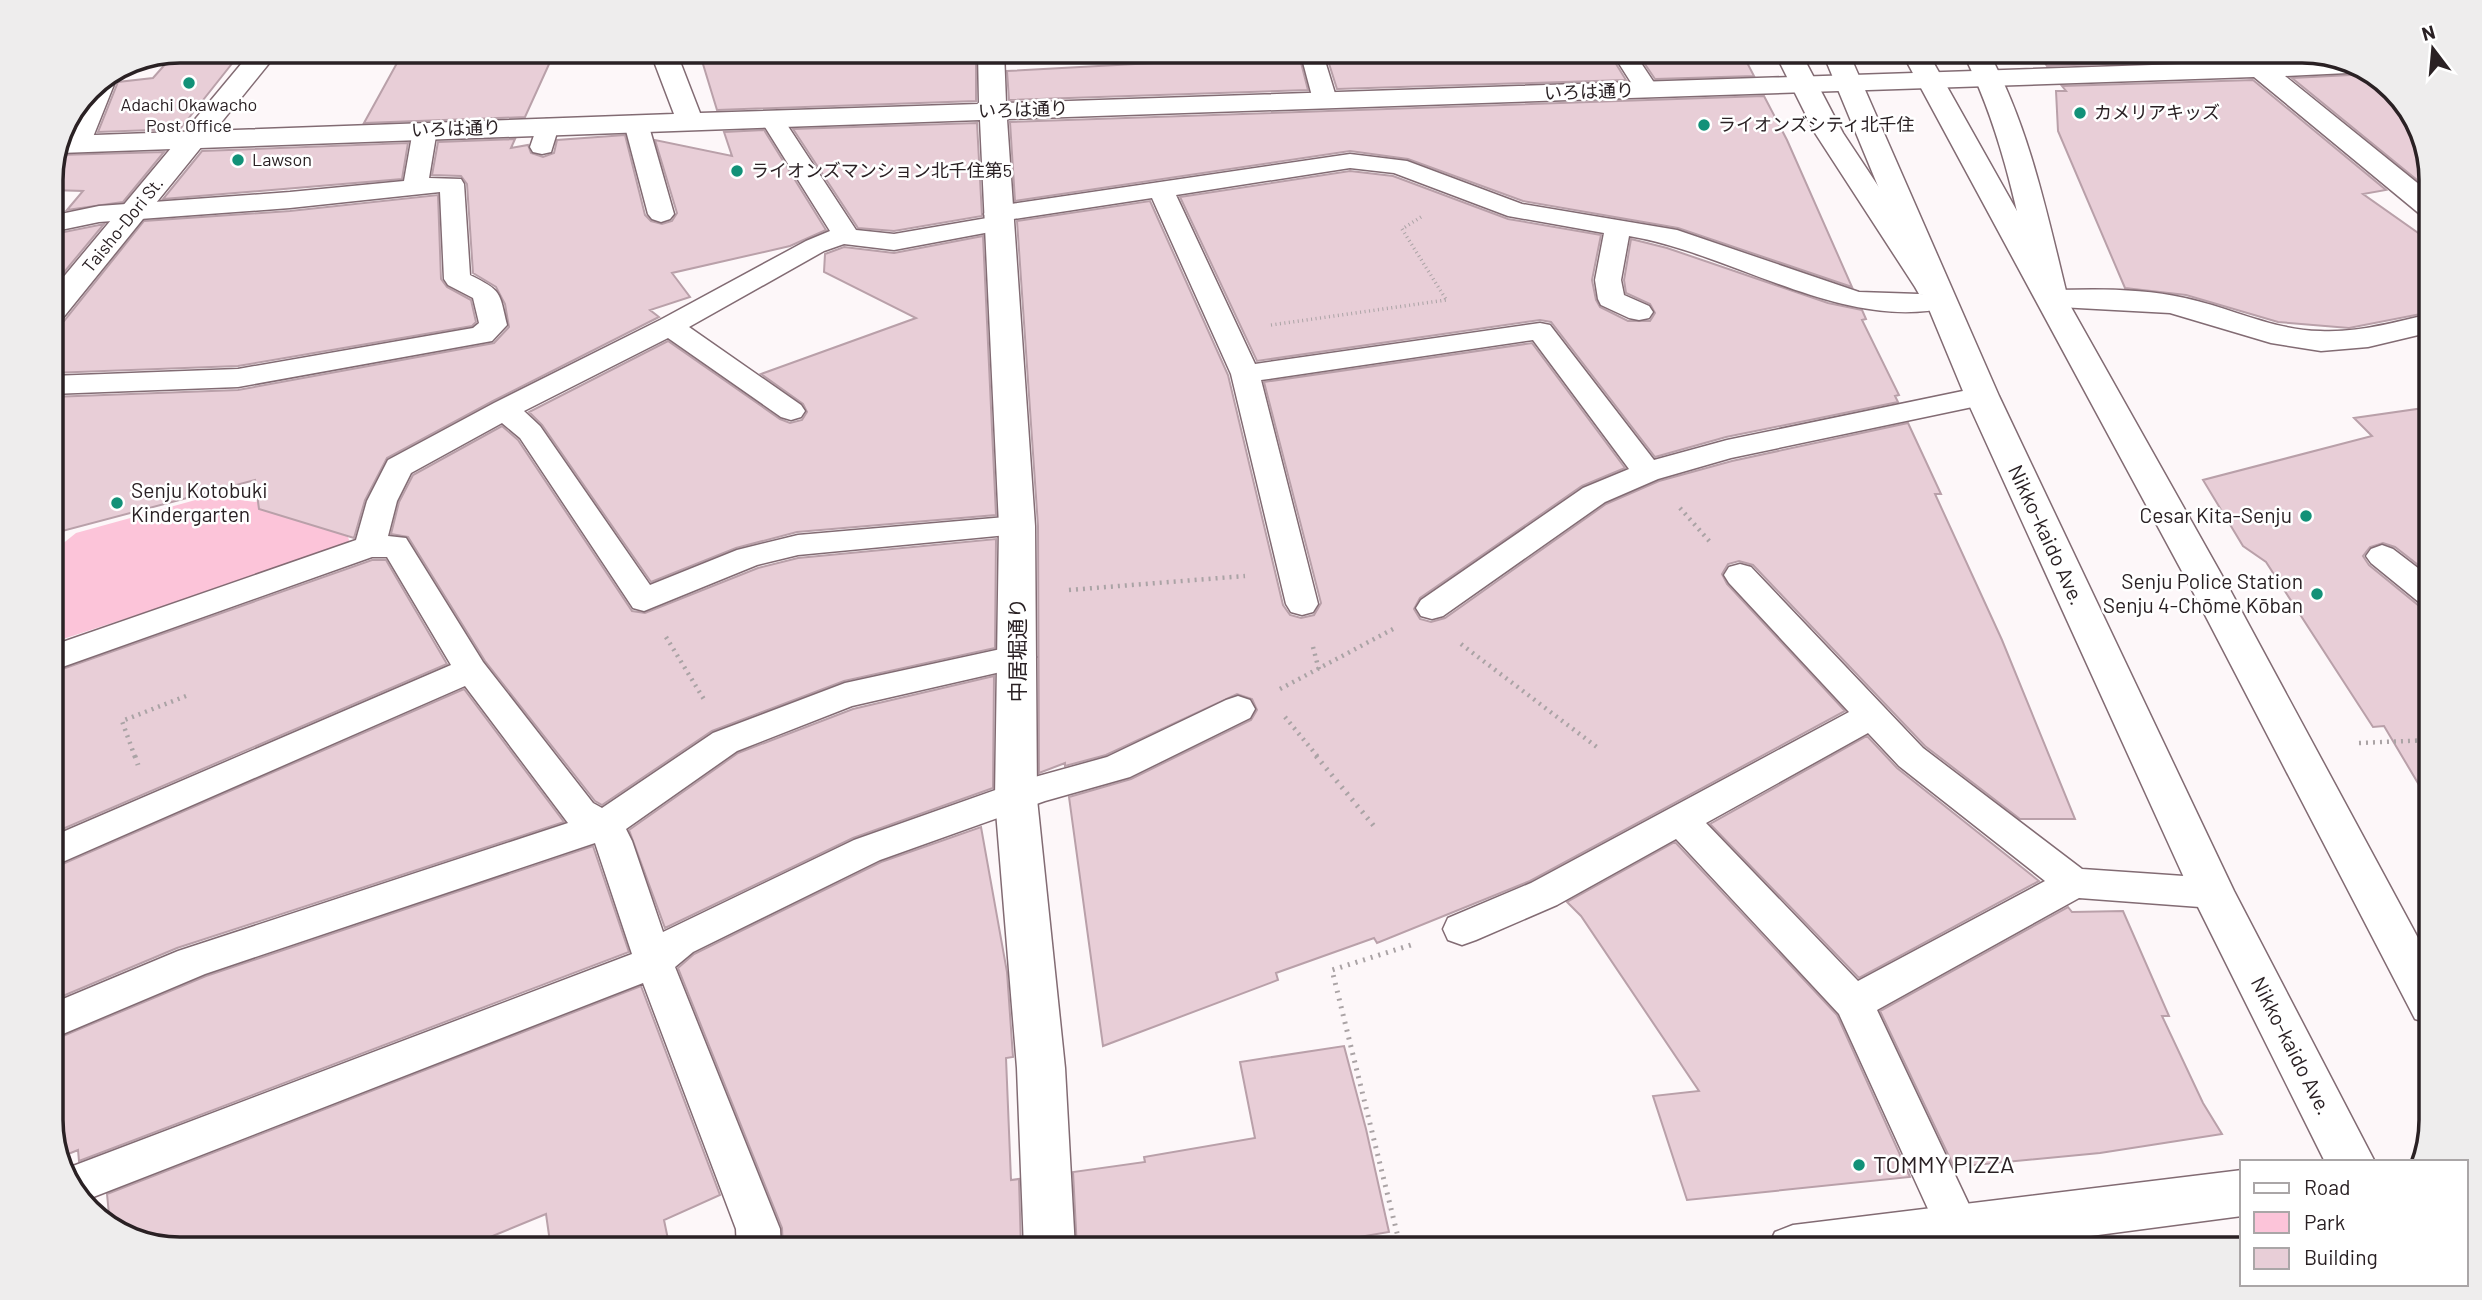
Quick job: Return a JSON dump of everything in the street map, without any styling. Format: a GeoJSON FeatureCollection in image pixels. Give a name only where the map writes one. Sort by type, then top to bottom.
{"type":"FeatureCollection","features":[{"type":"Feature","properties":{"kind":"main road","name":"Taisho-Dori St."},"geometry":{"type":"LineString","coordinates":[[63,298],[256,63]]}},
{"type":"Feature","properties":{"kind":"main road"},"geometry":{"type":"LineString","coordinates":[[668,63],[690,121]]}},
{"type":"Feature","properties":{"kind":"main road","name":"中居堀通り"},"geometry":{"type":"LineString","coordinates":[[992,63],[997,219],[1017,526],[1016,799],[1041,1068],[1048,1237]]}},
{"type":"Feature","properties":{"kind":"main road"},"geometry":{"type":"LineString","coordinates":[[1792,63],[1829,133],[1939,300]]}},
{"type":"Feature","properties":{"kind":"main road","name":"Nikko-kaido Ave."},"geometry":{"type":"LineString","coordinates":[[1841,63],[1939,300],[1982,396],[2213,893],[2349,1160]]}},
{"type":"Feature","properties":{"kind":"main road"},"geometry":{"type":"LineString","coordinates":[[1982,63],[1991,79],[2016,154],[2052,299]]}},
{"type":"Feature","properties":{"kind":"main road"},"geometry":{"type":"LineString","coordinates":[[2253,63],[2419,199]]}},
{"type":"Feature","properties":{"kind":"main road","name":"いろは通り"},"geometry":{"type":"LineString","coordinates":[[71,144],[425,130],[544,136],[636,123],[1851,84],[1923,66],[1991,79],[2332,67]]}},
{"type":"Feature","properties":{"kind":"main road"},"geometry":{"type":"LineString","coordinates":[[1923,66],[2210,588],[2419,982]]}},
{"type":"Feature","properties":{"kind":"main road"},"geometry":{"type":"LineString","coordinates":[[2052,299],[2093,298],[2170,304],[2302,340],[2336,342],[2373,338],[2419,326]]}},
{"type":"Feature","properties":{"kind":"main road"},"geometry":{"type":"LineString","coordinates":[[1968,1237],[2037,1235],[2240,1193]]}},
{"type":"Feature","properties":{"kind":"lane"},"geometry":{"type":"LineString","coordinates":[[1314,63],[1325,100]]}},
{"type":"Feature","properties":{"kind":"lane"},"geometry":{"type":"LineString","coordinates":[[1630,63],[1647,90]]}},
{"type":"Feature","properties":{"kind":"lane"},"geometry":{"type":"LineString","coordinates":[[71,144],[92,104]]}},
{"type":"Feature","properties":{"kind":"lane"},"geometry":{"type":"LineString","coordinates":[[772,119],[847,237],[894,242],[997,219],[1350,161],[1398,166],[1517,211],[1668,234],[1856,300],[1895,303],[1939,300]]}},
{"type":"Feature","properties":{"kind":"lane"},"geometry":{"type":"LineString","coordinates":[[636,123],[661,214]]}},
{"type":"Feature","properties":{"kind":"lane"},"geometry":{"type":"LineString","coordinates":[[415,187],[425,130]]}},
{"type":"Feature","properties":{"kind":"lane"},"geometry":{"type":"LineString","coordinates":[[63,222],[99,214],[290,200],[452,184],[457,279],[486,294],[493,326],[482,335],[238,378],[63,385]]}},
{"type":"Feature","properties":{"kind":"lane"},"geometry":{"type":"LineString","coordinates":[[1161,190],[1245,374],[1302,604]]}},
{"type":"Feature","properties":{"kind":"lane"},"geometry":{"type":"LineString","coordinates":[[1618,227],[1608,280],[1611,299],[1639,312]]}},
{"type":"Feature","properties":{"kind":"lane"},"geometry":{"type":"LineString","coordinates":[[370,546],[382,501],[399,467],[504,409],[670,326],[815,246],[846,234]]}},
{"type":"Feature","properties":{"kind":"lane"},"geometry":{"type":"LineString","coordinates":[[670,326],[791,411]]}},
{"type":"Feature","properties":{"kind":"lane"},"geometry":{"type":"LineString","coordinates":[[1245,374],[1540,331],[1647,472]]}},
{"type":"Feature","properties":{"kind":"lane"},"geometry":{"type":"LineString","coordinates":[[1426,611],[1594,495],[1647,472],[1727,449],[1982,396]]}},
{"type":"Feature","properties":{"kind":"lane"},"geometry":{"type":"LineString","coordinates":[[504,409],[530,432],[643,600],[748,557],[798,545],[1017,526]]}},
{"type":"Feature","properties":{"kind":"lane"},"geometry":{"type":"LineString","coordinates":[[63,655],[370,546],[380,548],[396,545],[471,670],[580,813],[603,826],[614,841],[654,962],[758,1228],[758,1237]]}},
{"type":"Feature","properties":{"kind":"lane"},"geometry":{"type":"LineString","coordinates":[[2382,556],[2419,585]]}},
{"type":"Feature","properties":{"kind":"lane"},"geometry":{"type":"LineString","coordinates":[[1740,575],[1911,757],[2074,883]]}},
{"type":"Feature","properties":{"kind":"lane"},"geometry":{"type":"LineString","coordinates":[[63,1016],[192,962],[603,826],[729,740],[845,695],[1018,657]]}},
{"type":"Feature","properties":{"kind":"lane"},"geometry":{"type":"LineString","coordinates":[[63,848],[471,670]]}},
{"type":"Feature","properties":{"kind":"lane"},"geometry":{"type":"LineString","coordinates":[[81,1182],[654,962],[679,941],[867,850],[1037,790],[1118,768],[1252,702]]}},
{"type":"Feature","properties":{"kind":"lane"},"geometry":{"type":"LineString","coordinates":[[1462,929],[1544,894],[1872,715]]}},
{"type":"Feature","properties":{"kind":"lane"},"geometry":{"type":"LineString","coordinates":[[1681,819],[1854,1003],[1934,1237]]}},
{"type":"Feature","properties":{"kind":"lane"},"geometry":{"type":"LineString","coordinates":[[1854,1003],[2074,883],[2213,893]]}},
{"type":"Feature","properties":{"kind":"path"},"geometry":{"type":"LineString","coordinates":[[1462,191],[1402,229],[1472,340]]}},
{"type":"Feature","properties":{"kind":"path"},"geometry":{"type":"LineString","coordinates":[[1225,331],[1446,299]]}},
{"type":"Feature","properties":{"kind":"path"},"geometry":{"type":"LineString","coordinates":[[1647,472],[1740,575]]}},
{"type":"Feature","properties":{"kind":"path"},"geometry":{"type":"LineString","coordinates":[[1018,594],[1294,572]]}},
{"type":"Feature","properties":{"kind":"path"},"geometry":{"type":"LineString","coordinates":[[643,600],[729,740]]}},
{"type":"Feature","properties":{"kind":"path"},"geometry":{"type":"LineString","coordinates":[[1374,826],[1252,702],[1426,611],[1598,748]]}},
{"type":"Feature","properties":{"kind":"path"},"geometry":{"type":"LineString","coordinates":[[153,809],[122,721],[186,696]]}},
{"type":"Feature","properties":{"kind":"path"},"geometry":{"type":"LineString","coordinates":[[2359,743],[2419,740]]}},
{"type":"Feature","properties":{"kind":"path"},"geometry":{"type":"LineString","coordinates":[[1398,1237],[1332,970],[1462,929]]}},
{"type":"Feature","properties":{"kind":"green space"},"geometry":{"type":"Polygon","coordinates":[[[326,480],[351,545],[63,639],[63,543],[76,533],[210,496],[255,502],[326,480]]]}},
{"type":"Feature","properties":{"kind":"building"},"geometry":{"type":"Polygon","coordinates":[[[232,63],[180,129],[98,132],[118,82],[153,78],[165,64],[232,63]]]}},
{"type":"Feature","properties":{"kind":"building"},"geometry":{"type":"Polygon","coordinates":[[[397,63],[550,63],[525,117],[364,123],[397,63]]]}},
{"type":"Feature","properties":{"kind":"building"},"geometry":{"type":"Polygon","coordinates":[[[703,63],[976,63],[976,101],[717,110],[703,63]]]}},
{"type":"Feature","properties":{"kind":"building"},"geometry":{"type":"Polygon","coordinates":[[[1153,63],[1301,63],[1308,90],[1009,100],[1007,71],[1153,63]]]}},
{"type":"Feature","properties":{"kind":"building"},"geometry":{"type":"Polygon","coordinates":[[[1329,63],[1615,63],[1626,80],[1337,89],[1329,63]]]}},
{"type":"Feature","properties":{"kind":"building"},"geometry":{"type":"Polygon","coordinates":[[[1644,63],[1747,63],[1754,76],[1655,79],[1644,63]]]}},
{"type":"Feature","properties":{"kind":"building"},"geometry":{"type":"Polygon","coordinates":[[[2045,63],[2130,63],[2047,66],[2045,63]]]}},
{"type":"Feature","properties":{"kind":"building"},"geometry":{"type":"Polygon","coordinates":[[[2354,75],[2379,92],[2407,128],[2417,157],[2419,182],[2292,78],[2354,75]]]}},
{"type":"Feature","properties":{"kind":"building"},"geometry":{"type":"Polygon","coordinates":[[[2253,80],[2386,190],[2363,194],[2419,234],[2419,314],[2349,328],[2278,322],[2186,295],[2125,288],[2058,131],[2056,91],[2066,91],[2062,86],[2253,80]]]}},
{"type":"Feature","properties":{"kind":"building"},"geometry":{"type":"Polygon","coordinates":[[[1764,96],[1787,140],[1852,287],[1678,228],[1523,201],[1408,159],[1350,151],[1015,201],[1010,122],[1764,96]]]}},
{"type":"Feature","properties":{"kind":"building"},"geometry":{"type":"Polygon","coordinates":[[[977,123],[982,216],[894,231],[858,228],[793,129],[977,123]]]}},
{"type":"Feature","properties":{"kind":"building"},"geometry":{"type":"Polygon","coordinates":[[[764,130],[826,230],[790,246],[672,273],[690,297],[650,310],[659,317],[387,458],[365,500],[354,538],[259,509],[255,480],[63,531],[63,397],[238,390],[494,343],[509,327],[505,304],[496,287],[473,273],[467,184],[461,176],[432,175],[438,142],[515,139],[511,148],[528,145],[531,153],[543,157],[554,153],[557,140],[625,135],[645,215],[651,221],[662,224],[672,221],[677,213],[655,140],[732,156],[724,132],[764,130]]]}},
{"type":"Feature","properties":{"kind":"building"},"geometry":{"type":"Polygon","coordinates":[[[408,143],[402,179],[163,199],[202,151],[408,143]]]}},
{"type":"Feature","properties":{"kind":"building"},"geometry":{"type":"Polygon","coordinates":[[[164,152],[123,202],[67,210],[83,191],[63,190],[66,155],[164,152]]]}},
{"type":"Feature","properties":{"kind":"building"},"geometry":{"type":"Polygon","coordinates":[[[1350,171],[1393,176],[1508,219],[1601,235],[1592,280],[1596,300],[1600,307],[1628,321],[1650,321],[1655,313],[1650,304],[1626,293],[1624,280],[1631,239],[1667,248],[1828,303],[1862,310],[1866,319],[1862,320],[1899,395],[1895,396],[1898,402],[1726,437],[1655,457],[1551,322],[1540,320],[1257,361],[1180,197],[1350,171]]]}},
{"type":"Feature","properties":{"kind":"building"},"geometry":{"type":"Polygon","coordinates":[[[438,195],[441,279],[447,287],[471,300],[476,322],[472,326],[238,366],[63,373],[63,321],[144,221],[290,211],[438,195]]]}},
{"type":"Feature","properties":{"kind":"building"},"geometry":{"type":"Polygon","coordinates":[[[1150,201],[1228,375],[1283,605],[1290,615],[1301,618],[1314,615],[1321,603],[1264,382],[1532,343],[1625,468],[1582,486],[1420,598],[1414,609],[1420,619],[1431,622],[1445,618],[1606,504],[1659,481],[1732,461],[1908,423],[1941,494],[1935,494],[2002,640],[2075,819],[2020,819],[1925,746],[1753,565],[1739,561],[1728,564],[1722,574],[1727,584],[1845,711],[1530,881],[1377,943],[1374,938],[1276,973],[1278,980],[1103,1046],[1069,797],[1131,779],[1251,720],[1257,710],[1252,699],[1237,694],[1106,755],[1065,766],[1065,763],[1039,773],[1038,526],[1017,221],[1150,201]]]}},
{"type":"Feature","properties":{"kind":"building"},"geometry":{"type":"Polygon","coordinates":[[[104,224],[63,274],[63,232],[104,224]]]}},
{"type":"Feature","properties":{"kind":"building"},"geometry":{"type":"Polygon","coordinates":[[[983,236],[996,515],[797,532],[736,548],[651,582],[542,425],[529,412],[668,341],[780,419],[790,423],[802,420],[807,412],[803,404],[761,374],[916,318],[824,272],[825,254],[844,247],[894,253],[983,236]]]}},
{"type":"Feature","properties":{"kind":"building"},"geometry":{"type":"Polygon","coordinates":[[[2419,409],[2419,566],[2395,547],[2383,543],[2370,547],[2363,556],[2369,565],[2419,605],[2419,785],[2384,726],[2373,727],[2266,562],[2243,546],[2203,480],[2372,436],[2354,418],[2419,409]]]}},
{"type":"Feature","properties":{"kind":"building"},"geometry":{"type":"Polygon","coordinates":[[[502,426],[518,440],[632,611],[645,613],[758,568],[798,558],[996,539],[995,648],[844,681],[712,731],[602,805],[595,801],[485,661],[408,537],[391,534],[399,502],[413,475],[502,426]]]}},
{"type":"Feature","properties":{"kind":"building"},"geometry":{"type":"Polygon","coordinates":[[[372,560],[386,560],[447,664],[63,829],[63,669],[372,560]]]}},
{"type":"Feature","properties":{"kind":"building"},"geometry":{"type":"Polygon","coordinates":[[[994,676],[993,788],[853,838],[665,928],[629,830],[738,753],[853,709],[994,676]]]}},
{"type":"Feature","properties":{"kind":"building"},"geometry":{"type":"Polygon","coordinates":[[[464,689],[564,822],[177,948],[63,996],[63,864],[464,689]]]}},
{"type":"Feature","properties":{"kind":"building"},"geometry":{"type":"Polygon","coordinates":[[[1867,736],[1897,768],[2039,881],[1859,978],[1710,824],[1867,736]]]}},
{"type":"Feature","properties":{"kind":"building"},"geometry":{"type":"Polygon","coordinates":[[[981,827],[1007,972],[1013,1057],[1006,1058],[1011,1180],[1019,1179],[1021,1237],[782,1237],[782,1228],[678,968],[694,954],[881,862],[981,827]]]}},
{"type":"Feature","properties":{"kind":"building"},"geometry":{"type":"Polygon","coordinates":[[[1675,842],[1837,1015],[1910,1177],[1687,1200],[1653,1096],[1699,1091],[1581,916],[1567,902],[1675,842]]]}},
{"type":"Feature","properties":{"kind":"building"},"geometry":{"type":"Polygon","coordinates":[[[593,846],[629,952],[79,1161],[78,1150],[68,1154],[63,1127],[63,1036],[206,976],[593,846]]]}},
{"type":"Feature","properties":{"kind":"building"},"geometry":{"type":"Polygon","coordinates":[[[2068,907],[2072,912],[2123,911],[2169,1016],[2162,1016],[2203,1103],[2222,1134],[2100,1153],[1954,1167],[1880,1011],[2068,907]]]}},
{"type":"Feature","properties":{"kind":"building"},"geometry":{"type":"Polygon","coordinates":[[[641,986],[720,1195],[664,1220],[668,1237],[549,1237],[546,1214],[490,1237],[180,1237],[150,1233],[128,1225],[109,1212],[107,1194],[641,986]]]}},
{"type":"Feature","properties":{"kind":"building"},"geometry":{"type":"Polygon","coordinates":[[[1344,1046],[1389,1232],[1359,1237],[1076,1237],[1073,1172],[1145,1162],[1144,1157],[1255,1138],[1240,1062],[1344,1046]]]}},
{"type":"Feature","properties":{"kind":"place","name":"Adachi Okawacho Post Office"},"geometry":{"type":"Point","coordinates":[189,83]}},
{"type":"Feature","properties":{"kind":"place","name":"カメリアキッズ"},"geometry":{"type":"Point","coordinates":[2080,113]}},
{"type":"Feature","properties":{"kind":"place","name":"ライオンズシティ北千住"},"geometry":{"type":"Point","coordinates":[1704,125]}},
{"type":"Feature","properties":{"kind":"place","name":"Lawson"},"geometry":{"type":"Point","coordinates":[238,160]}},
{"type":"Feature","properties":{"kind":"place","name":"ライオンズマンション北千住第5"},"geometry":{"type":"Point","coordinates":[737,171]}},
{"type":"Feature","properties":{"kind":"place","name":"Senju Kotobuki Kindergarten"},"geometry":{"type":"Point","coordinates":[117,503]}},
{"type":"Feature","properties":{"kind":"place","name":"Cesar Kita-Senju"},"geometry":{"type":"Point","coordinates":[2306,516]}},
{"type":"Feature","properties":{"kind":"place","name":"Senju Police Station Senju 4-Chōme Kōban"},"geometry":{"type":"Point","coordinates":[2317,594]}},
{"type":"Feature","properties":{"kind":"place","name":"TOMMY PIZZA"},"geometry":{"type":"Point","coordinates":[1859,1165]}}]}
